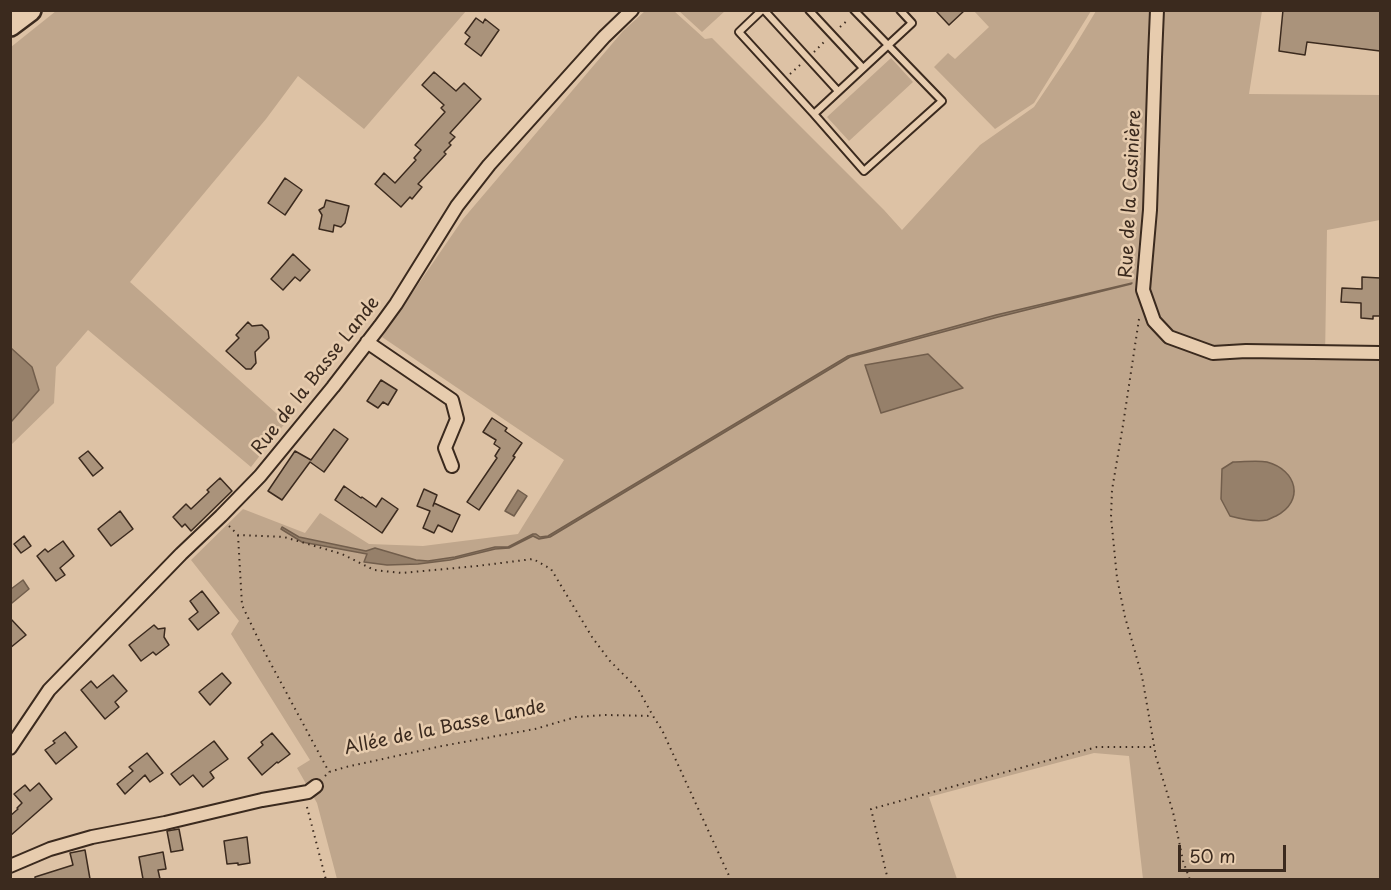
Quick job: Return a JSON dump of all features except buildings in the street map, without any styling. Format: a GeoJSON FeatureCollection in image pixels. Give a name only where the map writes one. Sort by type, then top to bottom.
{"type":"FeatureCollection","features":[{"type":"Feature","properties":{"kind":"highway"},"geometry":{"type":"LineString","coordinates":[[10,25],[30,10]]}},
{"type":"Feature","properties":{"kind":"street","name":"Rue de la Basse Lande"},"geometry":{"type":"LineString","coordinates":[[10,748],[49,690],[260,476],[333,387],[396,304],[457,206],[489,165],[604,37],[632,10]]}},
{"type":"Feature","properties":{"kind":"street","name":"Rue de la Casinière"},"geometry":{"type":"LineString","coordinates":[[1157,10],[1150,210],[1143,290],[1154,321],[1169,337],[1213,353],[1246,351],[1380,353]]}},
{"type":"Feature","properties":{"kind":"street"},"geometry":{"type":"LineString","coordinates":[[367,342],[452,400],[457,419],[445,448],[452,466]]}},
{"type":"Feature","properties":{"kind":"street"},"geometry":{"type":"LineString","coordinates":[[10,866],[50,849],[92,837],[304,793],[316,786]]}},
{"type":"Feature","properties":{"kind":"lane"},"geometry":{"type":"LineString","coordinates":[[838,91],[763,10],[738,32],[864,171],[942,101],[855,11]]}},
{"type":"Feature","properties":{"kind":"lane"},"geometry":{"type":"LineString","coordinates":[[809,10],[863,68]]}},
{"type":"Feature","properties":{"kind":"lane"},"geometry":{"type":"LineString","coordinates":[[814,114],[912,23],[900,10]]}},
{"type":"Feature","properties":{"kind":"path"},"geometry":{"type":"LineString","coordinates":[[783,80],[855,11]]}},
{"type":"Feature","properties":{"kind":"path"},"geometry":{"type":"LineString","coordinates":[[1143,290],[1112,490],[1111,517],[1117,578],[1125,617],[1143,676],[1156,757],[1173,812],[1183,861],[1190,879]]}},
{"type":"Feature","properties":{"kind":"path"},"geometry":{"type":"LineString","coordinates":[[220,516],[238,536],[242,605],[328,772]]}},
{"type":"Feature","properties":{"kind":"path"},"geometry":{"type":"LineString","coordinates":[[238,536],[284,537],[342,554],[374,570],[402,573],[533,559],[551,569],[592,637],[610,661],[638,689],[663,730],[730,879]]}},
{"type":"Feature","properties":{"kind":"path","name":"Allée de la Basse Lande"},"geometry":{"type":"LineString","coordinates":[[316,786],[328,772],[346,767],[535,729],[576,717],[653,716]]}},
{"type":"Feature","properties":{"kind":"path"},"geometry":{"type":"LineString","coordinates":[[888,879],[871,809],[1096,747],[1155,747]]}},
{"type":"Feature","properties":{"kind":"path"},"geometry":{"type":"LineString","coordinates":[[304,793],[326,879]]}},
{"type":"Feature","properties":{"kind":"shaded area"},"geometry":{"type":"Polygon","coordinates":[[[56,11],[466,11],[364,129],[298,76],[266,119],[130,282],[286,422],[251,467],[88,330],[56,367],[54,403],[11,445],[11,47],[56,11]]]}},
{"type":"Feature","properties":{"kind":"shaded area"},"geometry":{"type":"Polygon","coordinates":[[[645,11],[674,11],[705,39],[712,38],[902,230],[980,145],[1034,107],[1096,11],[1262,11],[1249,94],[1380,95],[1380,220],[1327,230],[1325,358],[1380,359],[1380,879],[1143,879],[1129,756],[1094,753],[929,797],[957,879],[337,879],[317,803],[297,768],[310,760],[231,634],[239,621],[191,560],[243,509],[305,533],[320,513],[369,544],[423,546],[518,534],[564,460],[382,337],[463,219],[623,31],[645,11]]]}},
{"type":"Feature","properties":{"kind":"shaded area"},"geometry":{"type":"Polygon","coordinates":[[[679,11],[725,11],[702,32],[679,11]]]}},
{"type":"Feature","properties":{"kind":"shaded area"},"geometry":{"type":"Polygon","coordinates":[[[974,11],[1091,11],[1034,103],[995,129],[934,67],[948,53],[955,59],[989,27],[974,11]]]}},
{"type":"Feature","properties":{"kind":"shaded area"},"geometry":{"type":"Polygon","coordinates":[[[891,58],[913,82],[849,141],[827,117],[891,58]]]}},
{"type":"Feature","properties":{"kind":"shaded area"},"geometry":{"type":"Polygon","coordinates":[[[1132,283],[850,357],[550,537],[539,539],[533,536],[509,548],[495,549],[450,560],[387,565],[364,562],[367,554],[302,542],[281,529],[282,527],[299,537],[366,551],[375,548],[416,560],[428,561],[495,547],[508,547],[533,534],[540,537],[548,536],[848,356],[996,315],[1132,283]]]}},
{"type":"Feature","properties":{"kind":"shaded area"},"geometry":{"type":"Polygon","coordinates":[[[11,348],[32,367],[39,390],[11,422],[11,348]]]}},
{"type":"Feature","properties":{"kind":"shaded area"},"geometry":{"type":"Polygon","coordinates":[[[928,354],[963,388],[881,413],[865,365],[928,354]]]}},
{"type":"Feature","properties":{"kind":"shaded area"},"geometry":{"type":"Polygon","coordinates":[[[1263,461],[1285,472],[1294,486],[1294,494],[1285,510],[1267,520],[1230,516],[1221,499],[1222,469],[1233,462],[1263,461]]]}},
{"type":"Feature","properties":{"kind":"shaded area"},"geometry":{"type":"Polygon","coordinates":[[[518,490],[527,496],[514,516],[505,511],[518,490]]]}},
{"type":"Feature","properties":{"kind":"shaded area"},"geometry":{"type":"Polygon","coordinates":[[[23,580],[29,589],[12,603],[11,589],[23,580]]]}}]}
